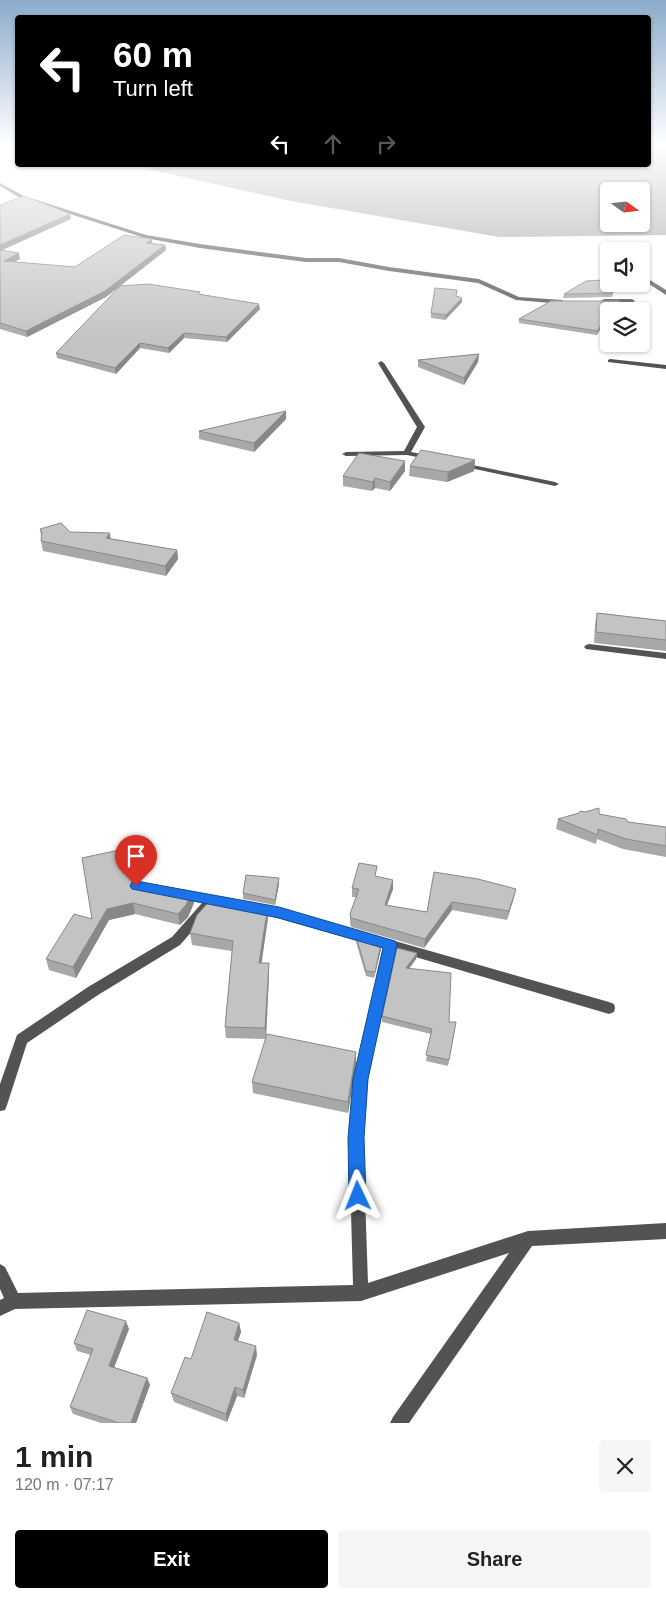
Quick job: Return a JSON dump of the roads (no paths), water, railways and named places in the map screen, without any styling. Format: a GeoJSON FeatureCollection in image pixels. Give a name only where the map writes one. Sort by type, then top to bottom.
{"type":"FeatureCollection","features":[{"type":"Feature","properties":{"kind":"street"},"geometry":{"type":"LineString","coordinates":[[67,211],[145,236],[200,246],[306,260],[339,260],[479,281],[518,299],[566,302]]}},
{"type":"Feature","properties":{"kind":"street"},"geometry":{"type":"LineString","coordinates":[[650,282],[666,293]]}},
{"type":"Feature","properties":{"kind":"street"},"geometry":{"type":"LineString","coordinates":[[594,301],[632,300]]}},
{"type":"Feature","properties":{"kind":"street"},"geometry":{"type":"LineString","coordinates":[[610,361],[666,367]]}},
{"type":"Feature","properties":{"kind":"street"},"geometry":{"type":"LineString","coordinates":[[381,363],[421,427],[407,453]]}},
{"type":"Feature","properties":{"kind":"street"},"geometry":{"type":"LineString","coordinates":[[346,454],[407,453],[435,459]]}},
{"type":"Feature","properties":{"kind":"street"},"geometry":{"type":"LineString","coordinates":[[453,463],[555,484]]}},
{"type":"Feature","properties":{"kind":"street"},"geometry":{"type":"LineString","coordinates":[[589,647],[666,656]]}},
{"type":"Feature","properties":{"kind":"street"},"geometry":{"type":"LineString","coordinates":[[165,891],[279,913],[609,1008]]}},
{"type":"Feature","properties":{"kind":"street"},"geometry":{"type":"LineString","coordinates":[[0,1106],[22,1039],[93,992],[176,942],[212,900]]}},
{"type":"Feature","properties":{"kind":"street"},"geometry":{"type":"LineString","coordinates":[[361,1293],[356,1138],[360,1079],[390,945]]}},
{"type":"Feature","properties":{"kind":"street"},"geometry":{"type":"LineString","coordinates":[[0,1272],[7,1305],[361,1293],[528,1239],[666,1231]]}},
{"type":"Feature","properties":{"kind":"street"},"geometry":{"type":"LineString","coordinates":[[398,1423],[528,1239]]}}]}
